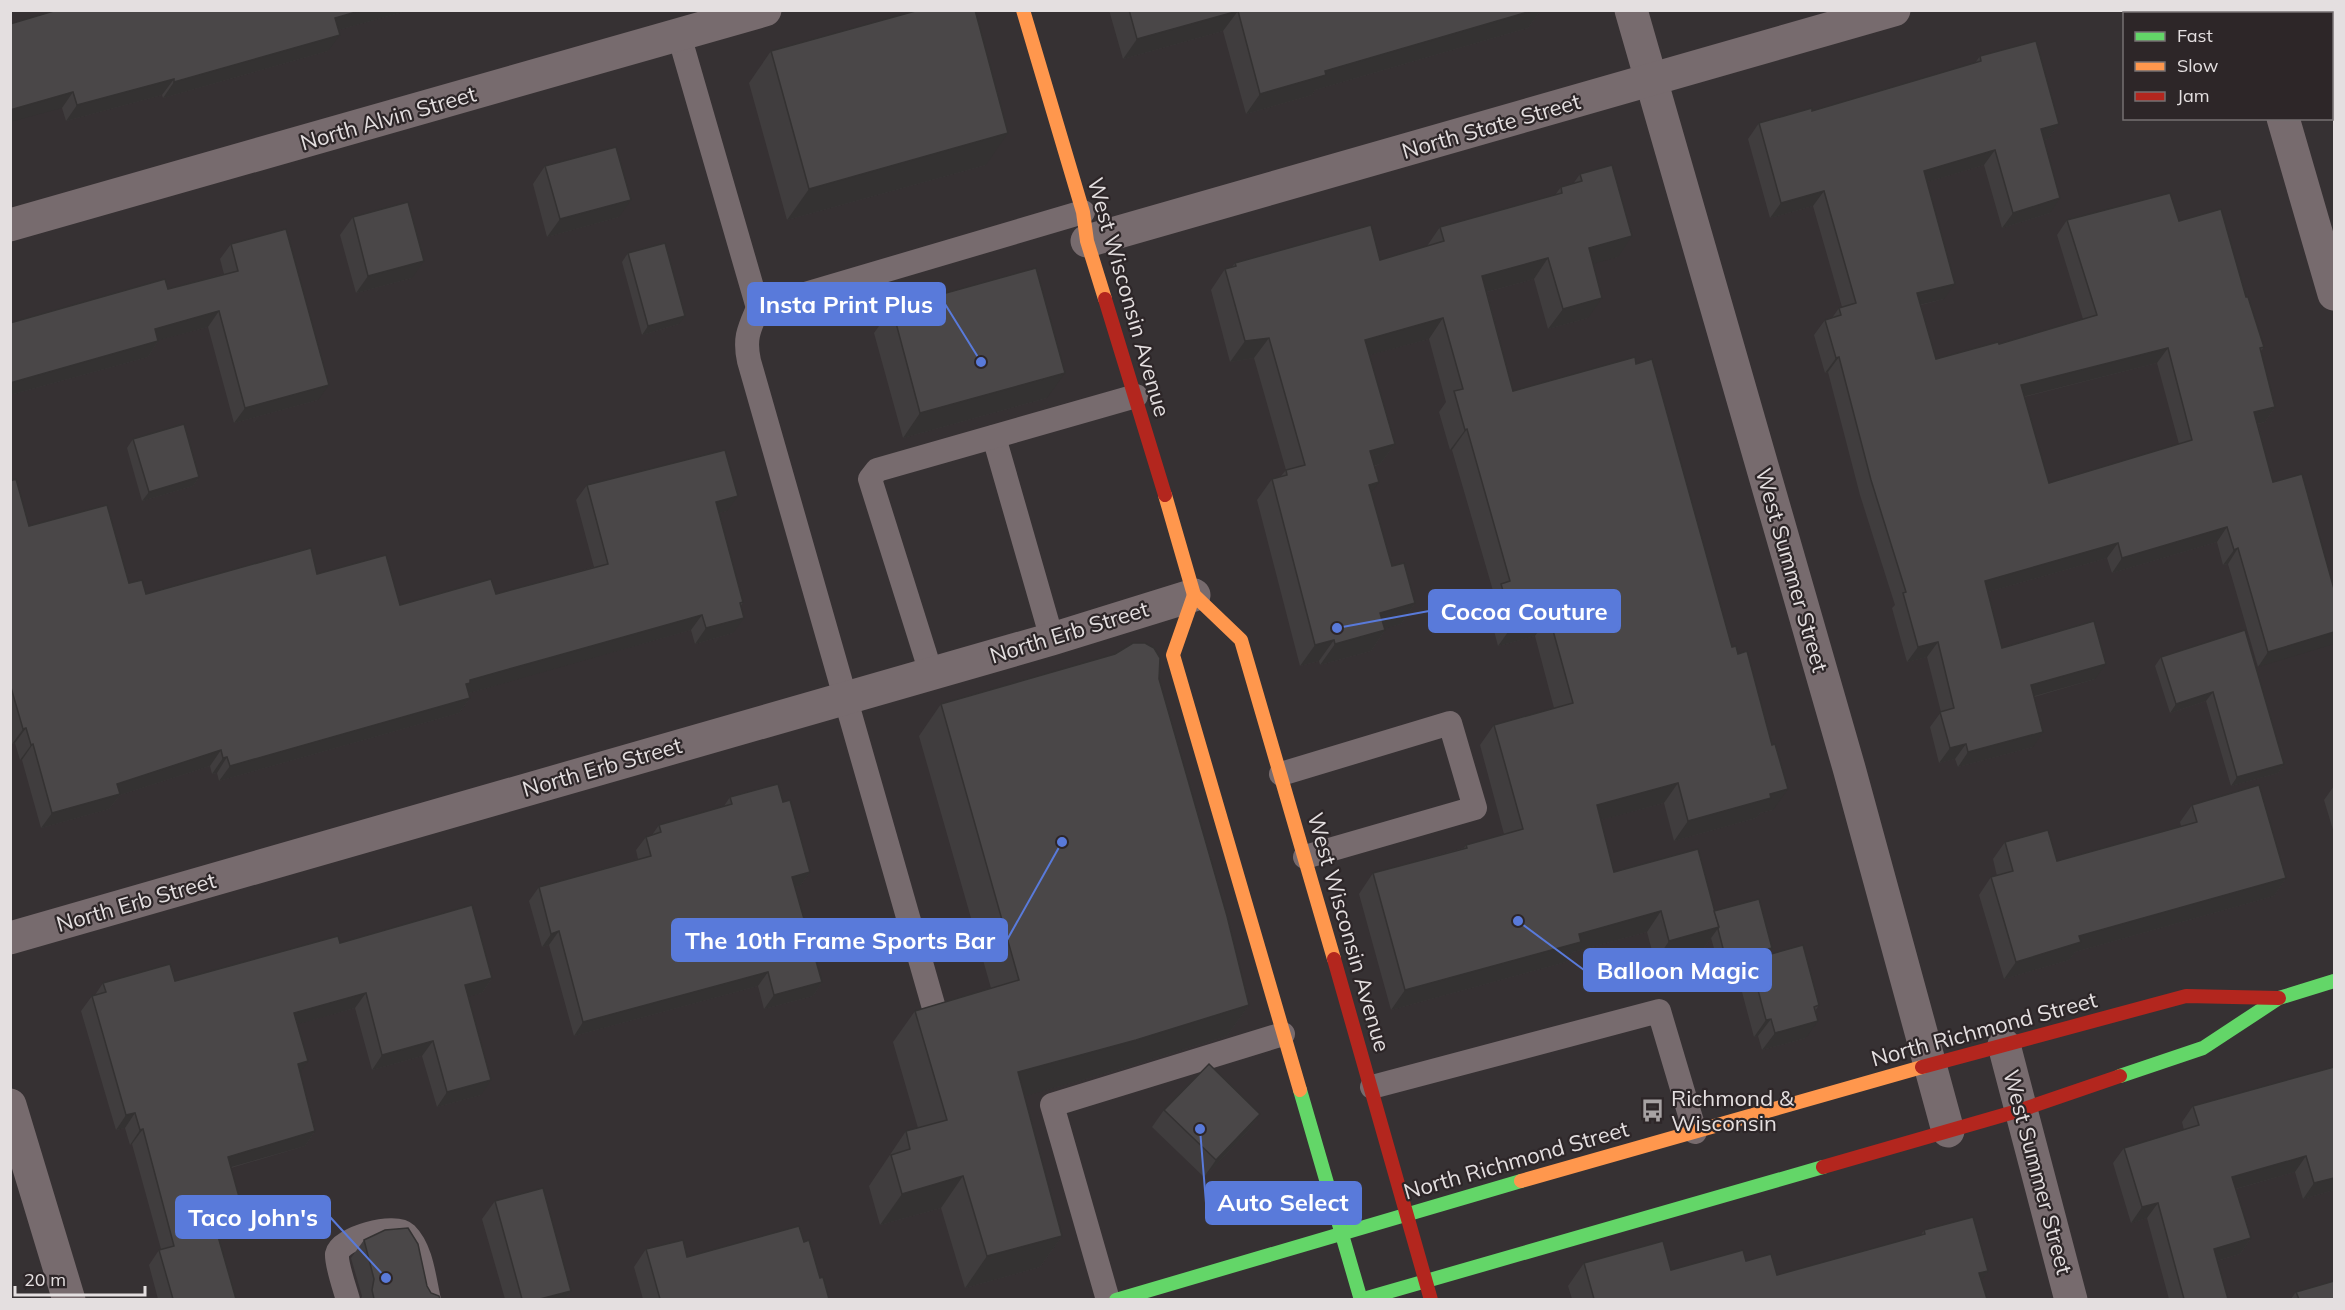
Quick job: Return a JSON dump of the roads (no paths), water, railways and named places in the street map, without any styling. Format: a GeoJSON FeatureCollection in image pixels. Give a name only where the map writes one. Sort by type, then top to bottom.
{"type":"FeatureCollection","features":[{"type":"Feature","properties":{"kind":"main road","name":"West Wisconsin Avenue"},"geometry":{"type":"LineString","coordinates":[[1023,10],[1194,595],[1241,640],[1372,1087],[1431,1299]]}},
{"type":"Feature","properties":{"kind":"main road"},"geometry":{"type":"LineString","coordinates":[[1194,595],[1173,655],[1360,1299]]}},
{"type":"Feature","properties":{"kind":"main road","name":"North Richmond Street"},"geometry":{"type":"LineString","coordinates":[[1360,1299],[2021,1110],[2203,1047],[2279,998],[2334,981]]}},
{"type":"Feature","properties":{"kind":"main road","name":"North Richmond Street"},"geometry":{"type":"LineString","coordinates":[[1116,1299],[1408,1213],[1930,1065],[2186,996],[2279,998]]}},
{"type":"Feature","properties":{"kind":"street","name":"North Alvin Street"},"geometry":{"type":"LineString","coordinates":[[10,225],[765,10]]}},
{"type":"Feature","properties":{"kind":"street","name":"West Summer Street"},"geometry":{"type":"LineString","coordinates":[[1631,10],[1850,768],[1948,1131]]}},
{"type":"Feature","properties":{"kind":"street","name":"North State Street"},"geometry":{"type":"LineString","coordinates":[[1085,227],[1650,81],[1894,10]]}},
{"type":"Feature","properties":{"kind":"street"},"geometry":{"type":"LineString","coordinates":[[2284,120],[2334,294]]}},
{"type":"Feature","properties":{"kind":"street","name":"North Erb Street"},"geometry":{"type":"LineString","coordinates":[[10,938],[1052,639],[1194,595]]}},
{"type":"Feature","properties":{"kind":"street","name":"West Summer Street"},"geometry":{"type":"LineString","coordinates":[[2004,1045],[2071,1299]]}},
{"type":"Feature","properties":{"kind":"street"},"geometry":{"type":"LineString","coordinates":[[10,1105],[69,1299]]}},
{"type":"Feature","properties":{"kind":"lane"},"geometry":{"type":"LineString","coordinates":[[679,35],[758,308],[748,332],[746,345],[934,1008]]}},
{"type":"Feature","properties":{"kind":"lane"},"geometry":{"type":"LineString","coordinates":[[758,308],[1085,227]]}},
{"type":"Feature","properties":{"kind":"lane"},"geometry":{"type":"LineString","coordinates":[[931,673],[870,479],[877,470],[1136,396]]}},
{"type":"Feature","properties":{"kind":"lane"},"geometry":{"type":"LineString","coordinates":[[993,437],[1052,639]]}},
{"type":"Feature","properties":{"kind":"lane"},"geometry":{"type":"LineString","coordinates":[[1281,774],[1450,723],[1474,808],[1305,857]]}},
{"type":"Feature","properties":{"kind":"lane"},"geometry":{"type":"LineString","coordinates":[[1372,1087],[1659,1011],[1695,1132]]}},
{"type":"Feature","properties":{"kind":"lane"},"geometry":{"type":"LineString","coordinates":[[1108,1299],[1052,1105],[1283,1034]]}},
{"type":"Feature","properties":{"kind":"lane"},"geometry":{"type":"LineString","coordinates":[[348,1299],[337,1255],[341,1246],[349,1241],[387,1230],[400,1229],[407,1234],[417,1250],[429,1299]]}},
{"type":"Feature","properties":{"kind":"place","name":"Insta Print Plus"},"geometry":{"type":"Point","coordinates":[981,362]}},
{"type":"Feature","properties":{"kind":"place","name":"Cocoa Couture"},"geometry":{"type":"Point","coordinates":[1337,628]}},
{"type":"Feature","properties":{"kind":"place","name":"The 10th Frame Sports Bar"},"geometry":{"type":"Point","coordinates":[1062,842]}},
{"type":"Feature","properties":{"kind":"place","name":"Balloon Magic"},"geometry":{"type":"Point","coordinates":[1518,921]}},
{"type":"Feature","properties":{"kind":"place","name":"Richmond & Wisconsin"},"geometry":{"type":"Point","coordinates":[1653,1111]}},
{"type":"Feature","properties":{"kind":"place","name":"Auto Select"},"geometry":{"type":"Point","coordinates":[1200,1129]}},
{"type":"Feature","properties":{"kind":"place","name":"Taco John's"},"geometry":{"type":"Point","coordinates":[386,1278]}}]}
